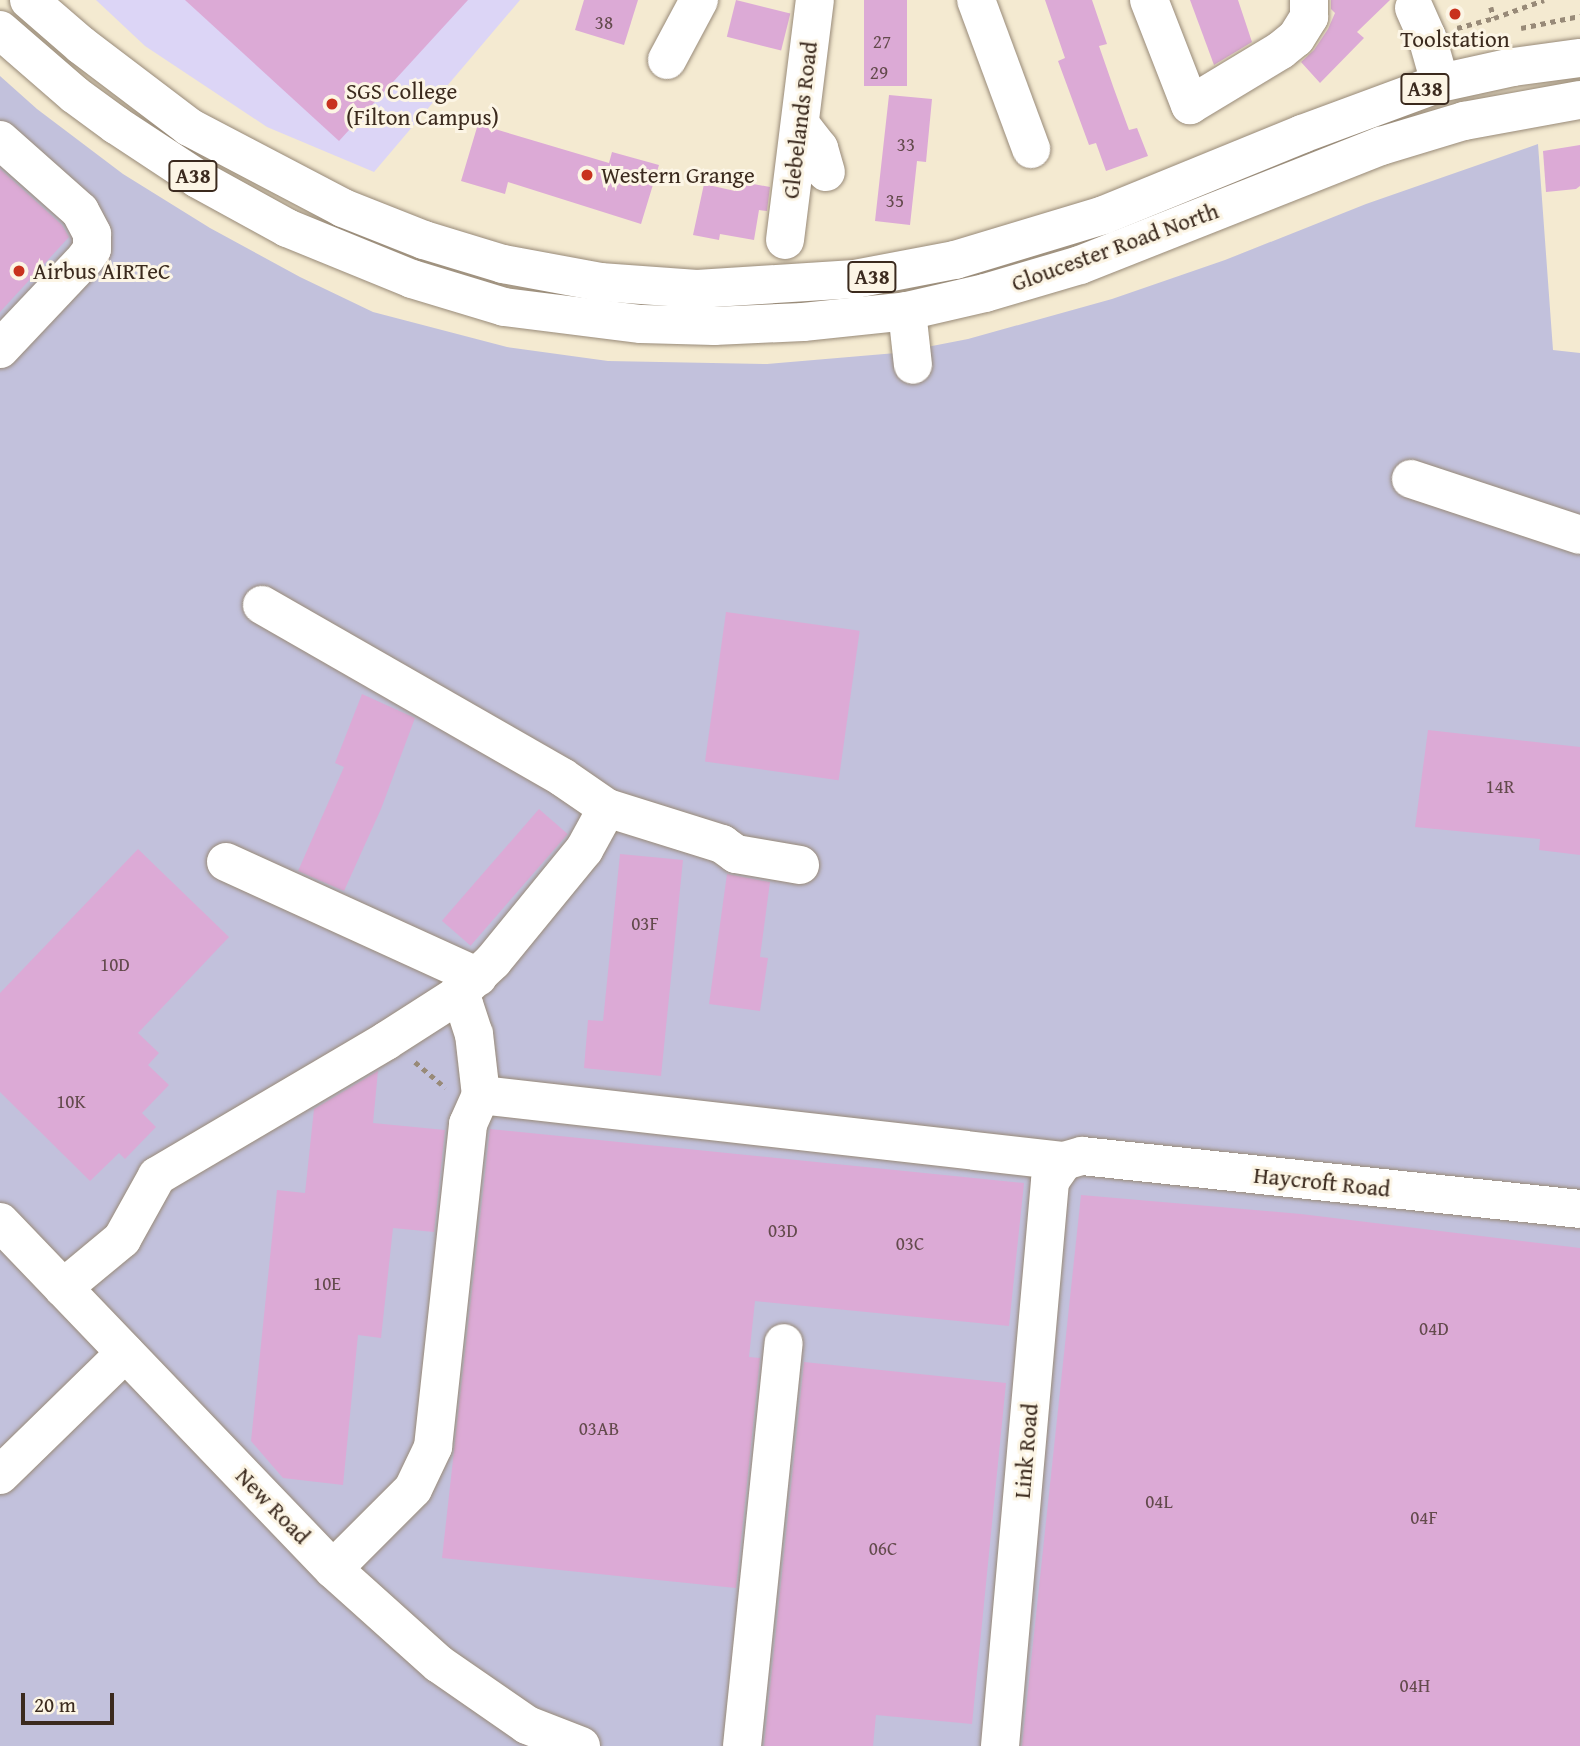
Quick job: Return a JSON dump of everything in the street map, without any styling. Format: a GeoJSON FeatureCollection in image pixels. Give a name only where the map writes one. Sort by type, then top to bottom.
{"type":"FeatureCollection","features":[{"type":"Feature","properties":{"kind":"main road","name":"Gloucester Road North"},"geometry":{"type":"LineString","coordinates":[[29,0],[81,45],[189,127],[332,202],[424,240],[503,264],[600,282],[675,288],[738,288],[855,279],[900,273],[1003,248],[1104,215],[1302,134],[1440,83],[1571,54]]}},
{"type":"Feature","properties":{"kind":"main road"},"geometry":{"type":"LineString","coordinates":[[667,60],[699,0]]}},
{"type":"Feature","properties":{"kind":"main road","name":"Glebelands Road"},"geometry":{"type":"LineString","coordinates":[[785,240],[815,0]]}},
{"type":"Feature","properties":{"kind":"main road"},"geometry":{"type":"LineString","coordinates":[[976,0],[1031,149]]}},
{"type":"Feature","properties":{"kind":"main road"},"geometry":{"type":"LineString","coordinates":[[1149,0],[1190,106],[1296,37],[1309,17],[1309,0]]}},
{"type":"Feature","properties":{"kind":"main road"},"geometry":{"type":"LineString","coordinates":[[1416,29],[1440,83]]}},
{"type":"Feature","properties":{"kind":"main road","name":"Gloucester Road North"},"geometry":{"type":"LineString","coordinates":[[0,30],[105,118],[233,200],[348,255],[504,307],[641,324],[762,325],[907,311],[985,293],[1080,265],[1313,171],[1422,133],[1499,113],[1580,100]]}},
{"type":"Feature","properties":{"kind":"main road"},"geometry":{"type":"LineString","coordinates":[[800,124],[819,148],[825,172]]}},
{"type":"Feature","properties":{"kind":"main road"},"geometry":{"type":"LineString","coordinates":[[0,140],[80,211],[92,234],[92,249],[0,349]]}},
{"type":"Feature","properties":{"kind":"main road"},"geometry":{"type":"LineString","coordinates":[[907,311],[913,365]]}},
{"type":"Feature","properties":{"kind":"main road"},"geometry":{"type":"LineString","coordinates":[[1411,479],[1580,535]]}},
{"type":"Feature","properties":{"kind":"main road"},"geometry":{"type":"LineString","coordinates":[[262,605],[562,776],[607,808],[722,844],[736,853],[800,866]]}},
{"type":"Feature","properties":{"kind":"main road"},"geometry":{"type":"LineString","coordinates":[[63,1288],[122,1240],[158,1176],[386,1041],[467,987],[584,850],[607,808]]}},
{"type":"Feature","properties":{"kind":"main road"},"geometry":{"type":"LineString","coordinates":[[226,862],[467,987]]}},
{"type":"Feature","properties":{"kind":"main road"},"geometry":{"type":"LineString","coordinates":[[334,1569],[413,1489],[433,1447],[468,1125],[477,1106],[474,1034],[464,1004],[467,987]]}},
{"type":"Feature","properties":{"kind":"main road","name":"Haycroft Road"},"geometry":{"type":"LineString","coordinates":[[477,1106],[1064,1161],[1082,1156],[1580,1209]]}},
{"type":"Feature","properties":{"kind":"main road","name":"Link Road"},"geometry":{"type":"LineString","coordinates":[[1000,1746],[1050,1181],[1064,1161]]}},
{"type":"Feature","properties":{"kind":"main road","name":"New Road"},"geometry":{"type":"LineString","coordinates":[[0,1223],[334,1569],[439,1664],[527,1725],[581,1746]]}},
{"type":"Feature","properties":{"kind":"main road"},"geometry":{"type":"LineString","coordinates":[[742,1746],[784,1343]]}},
{"type":"Feature","properties":{"kind":"main road"},"geometry":{"type":"LineString","coordinates":[[0,1475],[125,1353]]}},
{"type":"Feature","properties":{"kind":"path"},"geometry":{"type":"LineString","coordinates":[[1490,7],[1494,18],[1544,0]]}},
{"type":"Feature","properties":{"kind":"path"},"geometry":{"type":"LineString","coordinates":[[386,1041],[477,1106]]}},
{"type":"Feature","properties":{"kind":"shaded area","name":"SGS College (Filton Campus)"},"geometry":{"type":"Polygon","coordinates":[[[96,0],[520,0],[374,172],[267,127],[145,46],[96,0]]]}},
{"type":"Feature","properties":{"kind":"shaded area"},"geometry":{"type":"Polygon","coordinates":[[[0,76],[37,109],[123,174],[210,228],[300,277],[373,312],[507,347],[608,361],[767,364],[896,353],[968,339],[1112,299],[1225,260],[1366,204],[1538,144],[1553,350],[1580,353],[1580,1746],[0,1746],[0,76]]]}},
{"type":"Feature","properties":{"kind":"building"},"geometry":{"type":"Polygon","coordinates":[[[185,0],[468,0],[339,141],[185,0]]]}},
{"type":"Feature","properties":{"kind":"building"},"geometry":{"type":"Polygon","coordinates":[[[584,0],[638,0],[624,45],[575,30],[584,0]]]}},
{"type":"Feature","properties":{"kind":"building"},"geometry":{"type":"Polygon","coordinates":[[[736,0],[790,14],[781,50],[727,37],[736,0]]]}},
{"type":"Feature","properties":{"kind":"building"},"geometry":{"type":"Polygon","coordinates":[[[864,0],[907,0],[907,86],[864,86],[864,0]]]}},
{"type":"Feature","properties":{"kind":"building"},"geometry":{"type":"Polygon","coordinates":[[[1045,0],[1092,0],[1107,44],[1099,46],[1114,89],[1129,130],[1137,128],[1148,156],[1106,171],[1096,143],[1089,145],[1058,61],[1065,58],[1045,0]]]}},
{"type":"Feature","properties":{"kind":"building"},"geometry":{"type":"Polygon","coordinates":[[[1190,0],[1238,0],[1252,42],[1214,65],[1190,0]]]}},
{"type":"Feature","properties":{"kind":"building"},"geometry":{"type":"Polygon","coordinates":[[[1331,0],[1390,0],[1357,32],[1364,38],[1320,83],[1301,62],[1314,50],[1328,29],[1335,13],[1331,9],[1331,0]]]}},
{"type":"Feature","properties":{"kind":"building"},"geometry":{"type":"Polygon","coordinates":[[[889,95],[932,99],[926,162],[917,161],[910,225],[875,221],[889,95]]]}},
{"type":"Feature","properties":{"kind":"building","name":"Western Grange"},"geometry":{"type":"Polygon","coordinates":[[[478,124],[609,163],[612,152],[659,165],[641,224],[508,182],[505,194],[461,181],[478,124]]]}},
{"type":"Feature","properties":{"kind":"building"},"geometry":{"type":"Polygon","coordinates":[[[1580,145],[1580,186],[1576,189],[1546,192],[1543,151],[1580,145]]]}},
{"type":"Feature","properties":{"kind":"building","name":"Airbus AIRTeC"},"geometry":{"type":"Polygon","coordinates":[[[0,169],[62,225],[69,237],[0,312],[0,169]]]}},
{"type":"Feature","properties":{"kind":"building"},"geometry":{"type":"Polygon","coordinates":[[[737,181],[770,187],[767,211],[759,210],[754,240],[720,234],[719,240],[693,235],[704,184],[735,191],[737,181]]]}},
{"type":"Feature","properties":{"kind":"building"},"geometry":{"type":"Polygon","coordinates":[[[726,612],[860,631],[839,780],[705,762],[726,612]]]}},
{"type":"Feature","properties":{"kind":"building"},"geometry":{"type":"Polygon","coordinates":[[[362,694],[415,718],[381,809],[344,891],[298,871],[344,767],[335,763],[362,694]]]}},
{"type":"Feature","properties":{"kind":"building"},"geometry":{"type":"Polygon","coordinates":[[[1428,730],[1580,747],[1580,855],[1539,850],[1540,839],[1415,827],[1428,730]]]}},
{"type":"Feature","properties":{"kind":"building"},"geometry":{"type":"Polygon","coordinates":[[[539,809],[568,834],[471,946],[442,921],[539,809]]]}},
{"type":"Feature","properties":{"kind":"building"},"geometry":{"type":"Polygon","coordinates":[[[138,849],[229,937],[138,1033],[159,1053],[148,1065],[169,1085],[142,1113],[156,1127],[125,1159],[119,1153],[90,1181],[0,1092],[0,993],[138,849]]]}},
{"type":"Feature","properties":{"kind":"building"},"geometry":{"type":"Polygon","coordinates":[[[620,854],[683,860],[661,1076],[584,1068],[588,1020],[603,1021],[620,854]]]}},
{"type":"Feature","properties":{"kind":"building"},"geometry":{"type":"Polygon","coordinates":[[[727,874],[770,882],[760,957],[768,958],[760,1011],[709,1004],[727,874]]]}},
{"type":"Feature","properties":{"kind":"building"},"geometry":{"type":"Polygon","coordinates":[[[378,1071],[373,1123],[445,1130],[434,1232],[393,1228],[381,1338],[358,1335],[343,1485],[283,1478],[251,1441],[277,1190],[305,1193],[314,1109],[378,1071]]]}},
{"type":"Feature","properties":{"kind":"building"},"geometry":{"type":"Polygon","coordinates":[[[490,1129],[1024,1183],[1009,1326],[755,1301],[749,1357],[760,1358],[736,1588],[442,1558],[490,1129]]]}},
{"type":"Feature","properties":{"kind":"building"},"geometry":{"type":"Polygon","coordinates":[[[1081,1195],[1301,1214],[1580,1248],[1580,1746],[1022,1746],[1081,1195]]]}},
{"type":"Feature","properties":{"kind":"building"},"geometry":{"type":"Polygon","coordinates":[[[804,1362],[1006,1383],[972,1724],[876,1715],[873,1746],[764,1746],[804,1362]]]}},
{"type":"Feature","properties":{"kind":"place","name":"Toolstation"},"geometry":{"type":"Point","coordinates":[1455,14]}},
{"type":"Feature","properties":{"kind":"place","name":"SGS College (Filton Campus)"},"geometry":{"type":"Point","coordinates":[332,104]}},
{"type":"Feature","properties":{"kind":"place","name":"Western Grange"},"geometry":{"type":"Point","coordinates":[587,175]}},
{"type":"Feature","properties":{"kind":"place","name":"Airbus AIRTeC"},"geometry":{"type":"Point","coordinates":[19,271]}}]}
